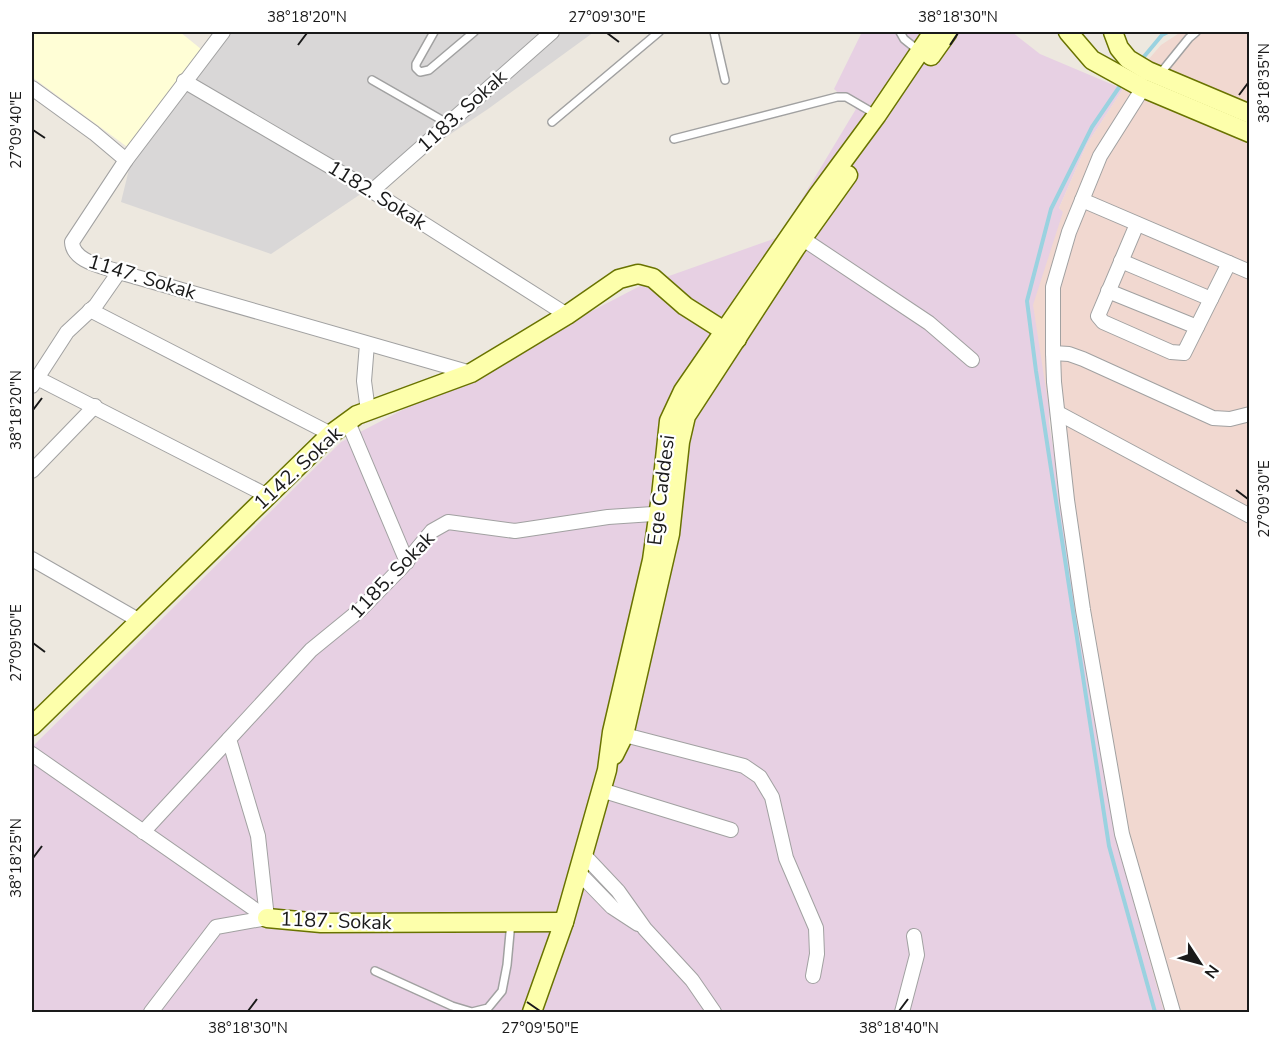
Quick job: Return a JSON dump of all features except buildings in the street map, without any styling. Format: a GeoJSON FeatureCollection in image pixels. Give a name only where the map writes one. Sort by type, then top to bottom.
{"type":"FeatureCollection","features":[{"type":"Feature","properties":{"kind":"street","name":"1147. Sokak"},"geometry":{"type":"LineString","coordinates":[[223,32],[126,160],[72,242],[72,250],[78,257],[120,272],[471,373]]}},
{"type":"Feature","properties":{"kind":"street","name":"1183. Sokak"},"geometry":{"type":"LineString","coordinates":[[372,191],[552,32]]}},
{"type":"Feature","properties":{"kind":"street"},"geometry":{"type":"LineString","coordinates":[[730,335],[818,195],[877,116],[933,32]]}},
{"type":"Feature","properties":{"kind":"street"},"geometry":{"type":"LineString","coordinates":[[730,335],[803,239],[948,32]]}},
{"type":"Feature","properties":{"kind":"street"},"geometry":{"type":"LineString","coordinates":[[1068,32],[1092,60],[1143,88],[1250,133]]}},
{"type":"Feature","properties":{"kind":"street"},"geometry":{"type":"LineString","coordinates":[[1113,32],[1119,48],[1128,59],[1159,75],[1250,114]]}},
{"type":"Feature","properties":{"kind":"street","name":"1182. Sokak"},"geometry":{"type":"LineString","coordinates":[[184,81],[372,191],[567,315]]}},
{"type":"Feature","properties":{"kind":"street"},"geometry":{"type":"LineString","coordinates":[[32,88],[94,132],[126,160]]}},
{"type":"Feature","properties":{"kind":"street"},"geometry":{"type":"LineString","coordinates":[[1143,88],[1100,156],[1069,232],[1053,286],[1053,353],[1067,500],[1083,610],[1122,834],[1173,1012]]}},
{"type":"Feature","properties":{"kind":"street"},"geometry":{"type":"LineString","coordinates":[[1082,200],[1250,272]]}},
{"type":"Feature","properties":{"kind":"street"},"geometry":{"type":"LineString","coordinates":[[1137,224],[1098,316],[1103,322],[1171,352],[1184,353],[1229,263]]}},
{"type":"Feature","properties":{"kind":"street"},"geometry":{"type":"LineString","coordinates":[[803,239],[929,323],[972,360]]}},
{"type":"Feature","properties":{"kind":"street"},"geometry":{"type":"LineString","coordinates":[[1121,261],[1211,299]]}},
{"type":"Feature","properties":{"kind":"street"},"geometry":{"type":"LineString","coordinates":[[120,272],[90,310],[67,332],[34,382],[95,406],[268,496]]}},
{"type":"Feature","properties":{"kind":"street","name":"1142. Sokak"},"geometry":{"type":"LineString","coordinates":[[32,725],[331,434],[357,415],[471,373],[567,315],[619,279],[638,274],[653,278],[685,306],[730,335]]}},
{"type":"Feature","properties":{"kind":"street"},"geometry":{"type":"LineString","coordinates":[[1108,291],[1197,327]]}},
{"type":"Feature","properties":{"kind":"street"},"geometry":{"type":"LineString","coordinates":[[90,310],[331,434]]}},
{"type":"Feature","properties":{"kind":"street","name":"Ege Caddesi"},"geometry":{"type":"LineString","coordinates":[[532,1012],[564,922],[618,733],[652,560],[666,513],[686,416],[730,335]]}},
{"type":"Feature","properties":{"kind":"street"},"geometry":{"type":"LineString","coordinates":[[368,344],[364,381],[368,411]]}},
{"type":"Feature","properties":{"kind":"street"},"geometry":{"type":"LineString","coordinates":[[1053,353],[1069,354],[1083,359],[1213,418],[1230,419],[1250,414]]}},
{"type":"Feature","properties":{"kind":"street"},"geometry":{"type":"LineString","coordinates":[[32,471],[95,406]]}},
{"type":"Feature","properties":{"kind":"street"},"geometry":{"type":"LineString","coordinates":[[1058,413],[1250,516]]}},
{"type":"Feature","properties":{"kind":"street"},"geometry":{"type":"LineString","coordinates":[[348,422],[407,562]]}},
{"type":"Feature","properties":{"kind":"street","name":"1185. Sokak"},"geometry":{"type":"LineString","coordinates":[[143,832],[311,650],[360,610],[407,562],[432,531],[448,522],[515,531],[608,517],[666,513]]}},
{"type":"Feature","properties":{"kind":"street"},"geometry":{"type":"LineString","coordinates":[[32,559],[140,621]]}},
{"type":"Feature","properties":{"kind":"street"},"geometry":{"type":"LineString","coordinates":[[618,733],[744,766],[760,777],[772,796],[786,858],[816,928],[817,954],[813,975]]}},
{"type":"Feature","properties":{"kind":"street"},"geometry":{"type":"LineString","coordinates":[[229,739],[258,836],[267,918]]}},
{"type":"Feature","properties":{"kind":"street"},"geometry":{"type":"LineString","coordinates":[[32,754],[267,918]]}},
{"type":"Feature","properties":{"kind":"street"},"geometry":{"type":"LineString","coordinates":[[601,790],[731,830]]}},
{"type":"Feature","properties":{"kind":"street"},"geometry":{"type":"LineString","coordinates":[[584,855],[618,891],[645,929],[692,980],[714,1012]]}},
{"type":"Feature","properties":{"kind":"street"},"geometry":{"type":"LineString","coordinates":[[579,873],[612,908],[645,929]]}},
{"type":"Feature","properties":{"kind":"street","name":"1187. Sokak"},"geometry":{"type":"LineString","coordinates":[[152,1012],[216,927],[267,918],[321,923],[564,922]]}},
{"type":"Feature","properties":{"kind":"street"},"geometry":{"type":"LineString","coordinates":[[902,1012],[917,955],[914,936]]}},
{"type":"Feature","properties":{"kind":"lane"},"geometry":{"type":"LineString","coordinates":[[434,32],[416,64],[420,72],[429,70],[474,32]]}},
{"type":"Feature","properties":{"kind":"lane"},"geometry":{"type":"LineString","coordinates":[[552,122],[659,32]]}},
{"type":"Feature","properties":{"kind":"lane"},"geometry":{"type":"LineString","coordinates":[[714,32],[725,80]]}},
{"type":"Feature","properties":{"kind":"lane"},"geometry":{"type":"LineString","coordinates":[[900,32],[904,39],[920,51]]}},
{"type":"Feature","properties":{"kind":"lane"},"geometry":{"type":"LineString","coordinates":[[1159,75],[1188,38],[1196,32]]}},
{"type":"Feature","properties":{"kind":"lane"},"geometry":{"type":"LineString","coordinates":[[372,80],[447,123]]}},
{"type":"Feature","properties":{"kind":"lane"},"geometry":{"type":"LineString","coordinates":[[674,139],[837,97],[846,97],[877,116]]}},
{"type":"Feature","properties":{"kind":"lane"},"geometry":{"type":"LineString","coordinates":[[375,971],[452,1006],[472,1012],[488,1008],[502,992],[511,922]]}},
{"type":"Feature","properties":{"kind":"shaded area"},"geometry":{"type":"Polygon","coordinates":[[[32,32],[180,32],[201,49],[130,149],[32,77],[32,32]]]}},
{"type":"Feature","properties":{"kind":"shaded area"},"geometry":{"type":"Polygon","coordinates":[[[231,32],[594,32],[488,109],[271,254],[121,202],[130,165],[231,32]]]}},
{"type":"Feature","properties":{"kind":"shaded area"},"geometry":{"type":"Polygon","coordinates":[[[862,32],[1012,32],[1040,54],[1123,89],[1087,144],[1059,208],[1063,211],[1049,422],[1114,832],[1164,1012],[32,1012],[32,747],[341,442],[638,287],[779,237],[856,109],[834,89],[862,32]]]}},
{"type":"Feature","properties":{"kind":"shaded area"},"geometry":{"type":"Polygon","coordinates":[[[1181,32],[1249,32],[1249,1012],[1164,1012],[1114,832],[1033,305],[1063,212],[1059,208],[1087,144],[1123,89],[1161,45],[1181,32]]]}},
{"type":"Feature","properties":{"kind":"waterway"},"geometry":{"type":"LineString","coordinates":[[1142,59],[1162,35],[1168,32]]}},
{"type":"Feature","properties":{"kind":"waterway"},"geometry":{"type":"LineString","coordinates":[[1122,83],[1092,127],[1051,209],[1027,301],[1109,846],[1155,1012]]}}]}
